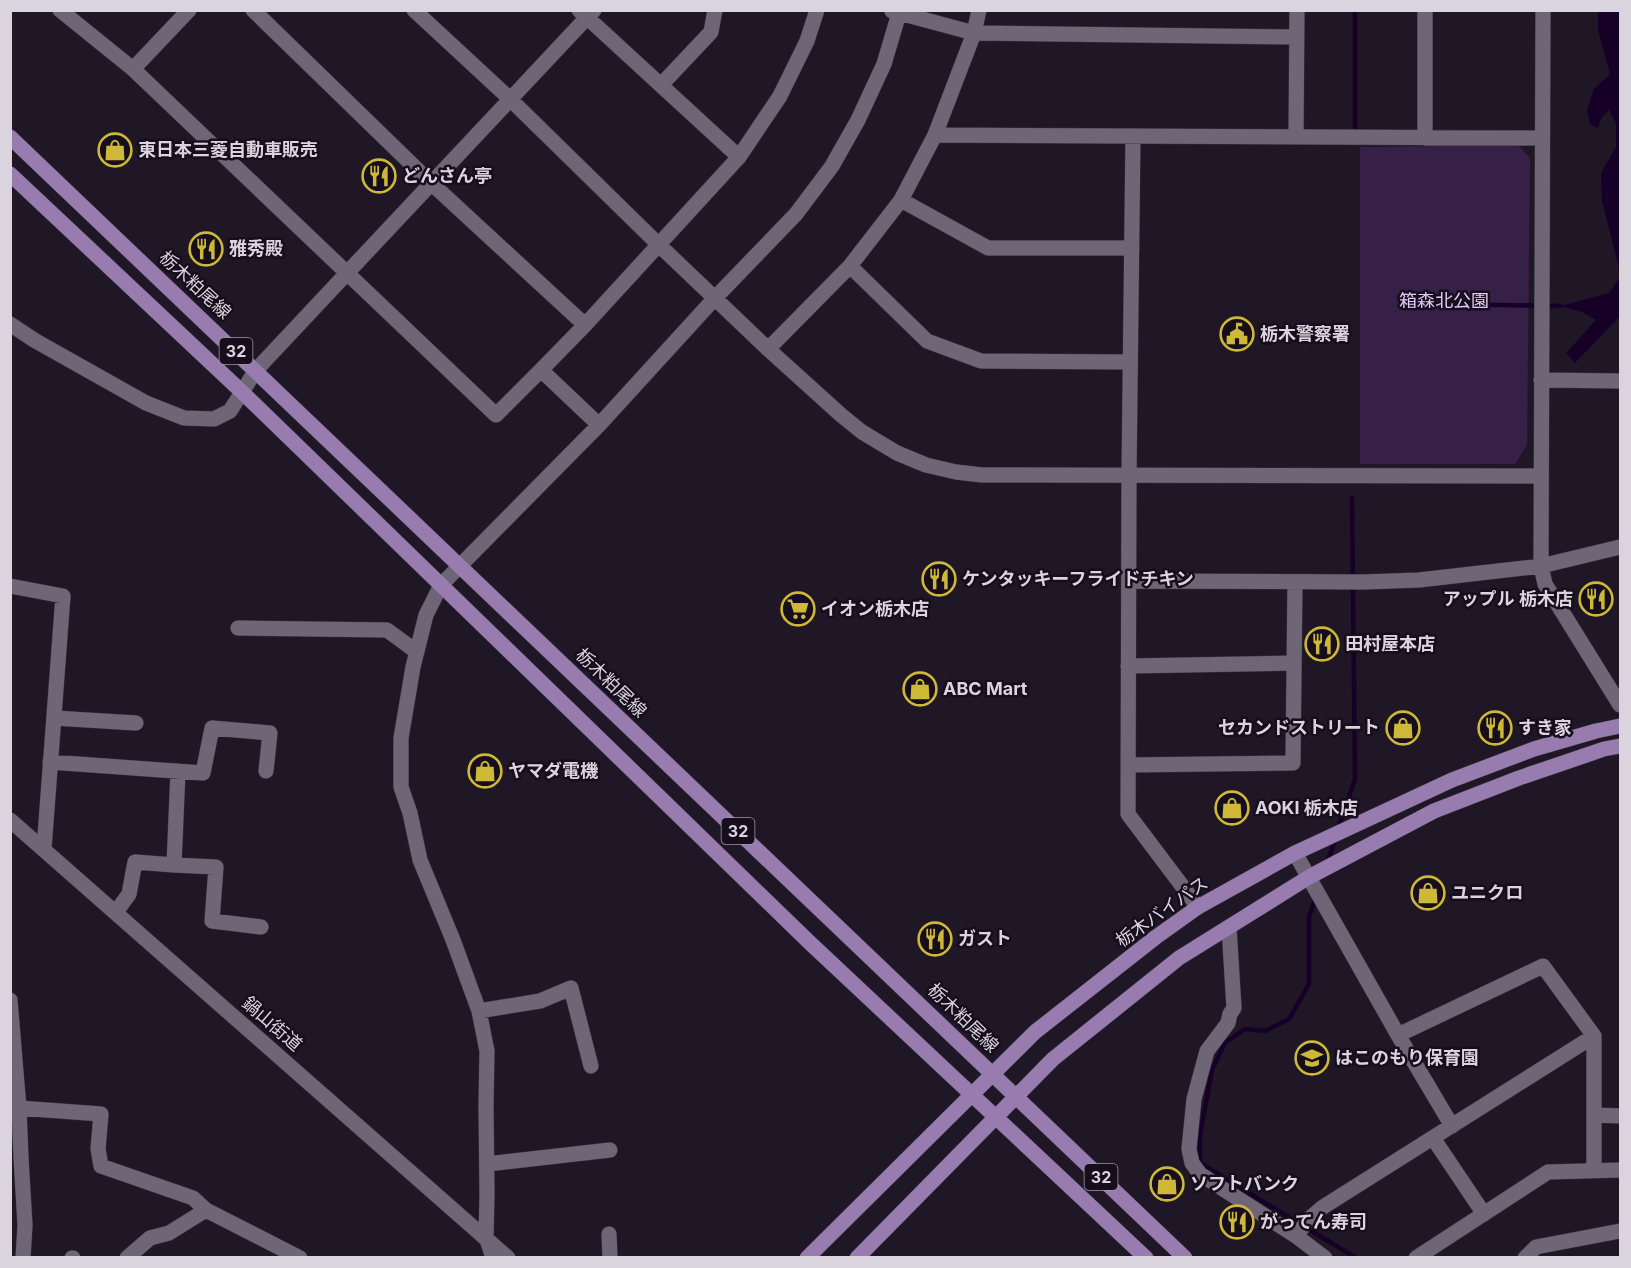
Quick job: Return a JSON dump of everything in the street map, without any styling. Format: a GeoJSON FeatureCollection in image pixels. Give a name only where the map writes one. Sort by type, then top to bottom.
{"type":"FeatureCollection","features":[{"type":"Feature","properties":{"kind":"main road","name":"栃木粕尾線"},"geometry":{"type":"LineString","coordinates":[[10,137],[1185,1257]]}},
{"type":"Feature","properties":{"kind":"main road","name":"32"},"geometry":{"type":"LineString","coordinates":[[10,174],[242,392],[809,942],[1146,1257]]}},
{"type":"Feature","properties":{"kind":"main road","name":"栃木バイパス"},"geometry":{"type":"LineString","coordinates":[[807,1257],[1035,1032],[1198,907],[1295,853],[1452,780],[1534,749],[1620,726]]}},
{"type":"Feature","properties":{"kind":"main road"},"geometry":{"type":"LineString","coordinates":[[857,1257],[1053,1059],[1179,958],[1309,877],[1434,811],[1519,778],[1604,749],[1620,746]]}},
{"type":"Feature","properties":{"kind":"street"},"geometry":{"type":"LineString","coordinates":[[60,10],[133,69],[496,415],[585,325],[739,157],[780,96],[807,41],[817,10]]}},
{"type":"Feature","properties":{"kind":"street"},"geometry":{"type":"LineString","coordinates":[[133,69],[189,10]]}},
{"type":"Feature","properties":{"kind":"street"},"geometry":{"type":"LineString","coordinates":[[253,10],[431,183],[585,325]]}},
{"type":"Feature","properties":{"kind":"street"},"geometry":{"type":"LineString","coordinates":[[414,10],[510,99],[768,349],[862,432],[897,453],[926,465],[982,475],[1540,476]]}},
{"type":"Feature","properties":{"kind":"street"},"geometry":{"type":"LineString","coordinates":[[661,85],[711,32],[715,10]]}},
{"type":"Feature","properties":{"kind":"street"},"geometry":{"type":"LineString","coordinates":[[768,349],[850,266],[902,200],[935,135],[974,33],[979,10]]}},
{"type":"Feature","properties":{"kind":"street"},"geometry":{"type":"LineString","coordinates":[[1296,137],[1297,10]]}},
{"type":"Feature","properties":{"kind":"street"},"geometry":{"type":"LineString","coordinates":[[1425,10],[1425,138]]}},
{"type":"Feature","properties":{"kind":"street"},"geometry":{"type":"LineString","coordinates":[[1543,10],[1541,566],[1545,584],[1620,705]]}},
{"type":"Feature","properties":{"kind":"street"},"geometry":{"type":"LineString","coordinates":[[493,1257],[486,1237],[487,1051],[479,1011],[420,860],[410,813],[401,787],[401,738],[417,652],[426,615],[441,585],[599,425],[714,298],[796,214],[831,166],[858,120],[884,64],[897,11],[974,33],[1297,37]]}},
{"type":"Feature","properties":{"kind":"street"},"geometry":{"type":"LineString","coordinates":[[10,324],[146,403],[184,418],[214,419],[230,411],[256,370],[510,99],[587,13],[739,157]]}},
{"type":"Feature","properties":{"kind":"street"},"geometry":{"type":"LineString","coordinates":[[935,135],[1542,138]]}},
{"type":"Feature","properties":{"kind":"street"},"geometry":{"type":"LineString","coordinates":[[1133,136],[1128,814],[1198,907]]}},
{"type":"Feature","properties":{"kind":"street"},"geometry":{"type":"LineString","coordinates":[[902,200],[988,248],[1132,248]]}},
{"type":"Feature","properties":{"kind":"street"},"geometry":{"type":"LineString","coordinates":[[850,266],[927,341],[981,361],[1130,362]]}},
{"type":"Feature","properties":{"kind":"street"},"geometry":{"type":"LineString","coordinates":[[541,370],[599,425]]}},
{"type":"Feature","properties":{"kind":"street"},"geometry":{"type":"LineString","coordinates":[[1541,380],[1620,381]]}},
{"type":"Feature","properties":{"kind":"street"},"geometry":{"type":"LineString","coordinates":[[1129,581],[1364,582],[1419,580],[1541,566],[1620,547]]}},
{"type":"Feature","properties":{"kind":"street"},"geometry":{"type":"LineString","coordinates":[[1128,765],[1293,763],[1295,582]]}},
{"type":"Feature","properties":{"kind":"street"},"geometry":{"type":"LineString","coordinates":[[10,586],[63,596],[44,849]]}},
{"type":"Feature","properties":{"kind":"street"},"geometry":{"type":"LineString","coordinates":[[238,628],[387,630],[417,652]]}},
{"type":"Feature","properties":{"kind":"street"},"geometry":{"type":"LineString","coordinates":[[1128,666],[1294,663]]}},
{"type":"Feature","properties":{"kind":"street"},"geometry":{"type":"LineString","coordinates":[[54,718],[136,723]]}},
{"type":"Feature","properties":{"kind":"street"},"geometry":{"type":"LineString","coordinates":[[50,762],[203,773],[212,728],[270,733],[266,771]]}},
{"type":"Feature","properties":{"kind":"street"},"geometry":{"type":"LineString","coordinates":[[174,866],[178,771]]}},
{"type":"Feature","properties":{"kind":"street","name":"鍋山街道"},"geometry":{"type":"LineString","coordinates":[[10,820],[508,1257]]}},
{"type":"Feature","properties":{"kind":"street"},"geometry":{"type":"LineString","coordinates":[[1295,853],[1452,1126]]}},
{"type":"Feature","properties":{"kind":"street"},"geometry":{"type":"LineString","coordinates":[[116,912],[129,894],[135,862],[216,867],[212,921],[261,927]]}},
{"type":"Feature","properties":{"kind":"street"},"geometry":{"type":"LineString","coordinates":[[1229,927],[1234,1008],[1228,1023],[1207,1051],[1194,1099],[1189,1149],[1192,1163],[1200,1174],[1325,1257]]}},
{"type":"Feature","properties":{"kind":"street"},"geometry":{"type":"LineString","coordinates":[[1398,1035],[1543,966],[1594,1036],[1594,1170]]}},
{"type":"Feature","properties":{"kind":"street"},"geometry":{"type":"LineString","coordinates":[[479,1011],[540,1001],[571,988],[591,1066]]}},
{"type":"Feature","properties":{"kind":"street"},"geometry":{"type":"LineString","coordinates":[[10,1000],[13,1062],[19,1108],[16,1174],[25,1225],[23,1257]]}},
{"type":"Feature","properties":{"kind":"street"},"geometry":{"type":"LineString","coordinates":[[1296,1236],[1309,1219],[1323,1207],[1594,1036]]}},
{"type":"Feature","properties":{"kind":"street"},"geometry":{"type":"LineString","coordinates":[[19,1108],[101,1114],[98,1149],[102,1166],[193,1198],[206,1210],[300,1257]]}},
{"type":"Feature","properties":{"kind":"street"},"geometry":{"type":"LineString","coordinates":[[1595,1115],[1620,1116]]}},
{"type":"Feature","properties":{"kind":"street"},"geometry":{"type":"LineString","coordinates":[[1433,1138],[1484,1214]]}},
{"type":"Feature","properties":{"kind":"street"},"geometry":{"type":"LineString","coordinates":[[487,1164],[610,1150]]}},
{"type":"Feature","properties":{"kind":"street"},"geometry":{"type":"LineString","coordinates":[[1416,1257],[1548,1172],[1620,1170]]}},
{"type":"Feature","properties":{"kind":"street"},"geometry":{"type":"LineString","coordinates":[[127,1257],[150,1238],[169,1233],[206,1210]]}},
{"type":"Feature","properties":{"kind":"street"},"geometry":{"type":"LineString","coordinates":[[1525,1257],[1536,1247],[1620,1231]]}},
{"type":"Feature","properties":{"kind":"street"},"geometry":{"type":"LineString","coordinates":[[609,1234],[610,1257]]}},
{"type":"Feature","properties":{"kind":"green space","name":"箱森北公園"},"geometry":{"type":"Polygon","coordinates":[[[1518,145],[1530,158],[1527,445],[1515,464],[1360,464],[1360,147],[1518,145]]]}},
{"type":"Feature","properties":{"kind":"shaded area"},"geometry":{"type":"Polygon","coordinates":[[[1599,11],[1620,11],[1620,272],[1602,201],[1601,173],[1616,147],[1616,123],[1609,110],[1602,117],[1598,128],[1590,124],[1587,110],[1594,89],[1610,74],[1598,30],[1599,11]]]}},
{"type":"Feature","properties":{"kind":"shaded area"},"geometry":{"type":"Polygon","coordinates":[[[1620,277],[1620,316],[1575,363],[1566,353],[1596,320],[1582,312],[1560,306],[1609,293],[1620,277]]]}},
{"type":"Feature","properties":{"kind":"waterway"},"geometry":{"type":"LineString","coordinates":[[1355,10],[1355,133]]}},
{"type":"Feature","properties":{"kind":"waterway"},"geometry":{"type":"LineString","coordinates":[[1446,304],[1560,306]]}},
{"type":"Feature","properties":{"kind":"waterway"},"geometry":{"type":"LineString","coordinates":[[1338,829],[1355,779],[1352,498]]}},
{"type":"Feature","properties":{"kind":"waterway"},"geometry":{"type":"LineString","coordinates":[[1327,863],[1335,840]]}},
{"type":"Feature","properties":{"kind":"waterway"},"geometry":{"type":"LineString","coordinates":[[1316,897],[1309,917],[1309,984],[1289,1019],[1265,1031],[1245,1029],[1225,1043],[1212,1070],[1200,1135],[1200,1163],[1356,1258]]}},
{"type":"Feature","properties":{"kind":"place","name":"東日本三菱自動車販売"},"geometry":{"type":"Point","coordinates":[115,150]}},
{"type":"Feature","properties":{"kind":"place","name":"どんさん亭"},"geometry":{"type":"Point","coordinates":[379,176]}},
{"type":"Feature","properties":{"kind":"place","name":"雅秀殿"},"geometry":{"type":"Point","coordinates":[206,249]}},
{"type":"Feature","properties":{"kind":"place","name":"栃木警察署"},"geometry":{"type":"Point","coordinates":[1237,334]}},
{"type":"Feature","properties":{"kind":"place","name":"ケンタッキーフライドチキン"},"geometry":{"type":"Point","coordinates":[939,579]}},
{"type":"Feature","properties":{"kind":"place","name":"アップル 栃木店"},"geometry":{"type":"Point","coordinates":[1596,599]}},
{"type":"Feature","properties":{"kind":"place","name":"イオン栃木店"},"geometry":{"type":"Point","coordinates":[798,609]}},
{"type":"Feature","properties":{"kind":"place","name":"田村屋本店"},"geometry":{"type":"Point","coordinates":[1322,644]}},
{"type":"Feature","properties":{"kind":"place","name":"ABC Mart"},"geometry":{"type":"Point","coordinates":[920,689]}},
{"type":"Feature","properties":{"kind":"place","name":"セカンドストリート"},"geometry":{"type":"Point","coordinates":[1403,728]}},
{"type":"Feature","properties":{"kind":"place","name":"すき家"},"geometry":{"type":"Point","coordinates":[1495,728]}},
{"type":"Feature","properties":{"kind":"place","name":"ヤマダ電機"},"geometry":{"type":"Point","coordinates":[485,771]}},
{"type":"Feature","properties":{"kind":"place","name":"AOKI 栃木店"},"geometry":{"type":"Point","coordinates":[1232,808]}},
{"type":"Feature","properties":{"kind":"place","name":"ユニクロ"},"geometry":{"type":"Point","coordinates":[1428,893]}},
{"type":"Feature","properties":{"kind":"place","name":"ガスト"},"geometry":{"type":"Point","coordinates":[935,939]}},
{"type":"Feature","properties":{"kind":"place","name":"はこのもり保育園"},"geometry":{"type":"Point","coordinates":[1312,1058]}},
{"type":"Feature","properties":{"kind":"place","name":"ソフトバンク"},"geometry":{"type":"Point","coordinates":[1167,1184]}},
{"type":"Feature","properties":{"kind":"place","name":"がってん寿司"},"geometry":{"type":"Point","coordinates":[1237,1222]}}]}
